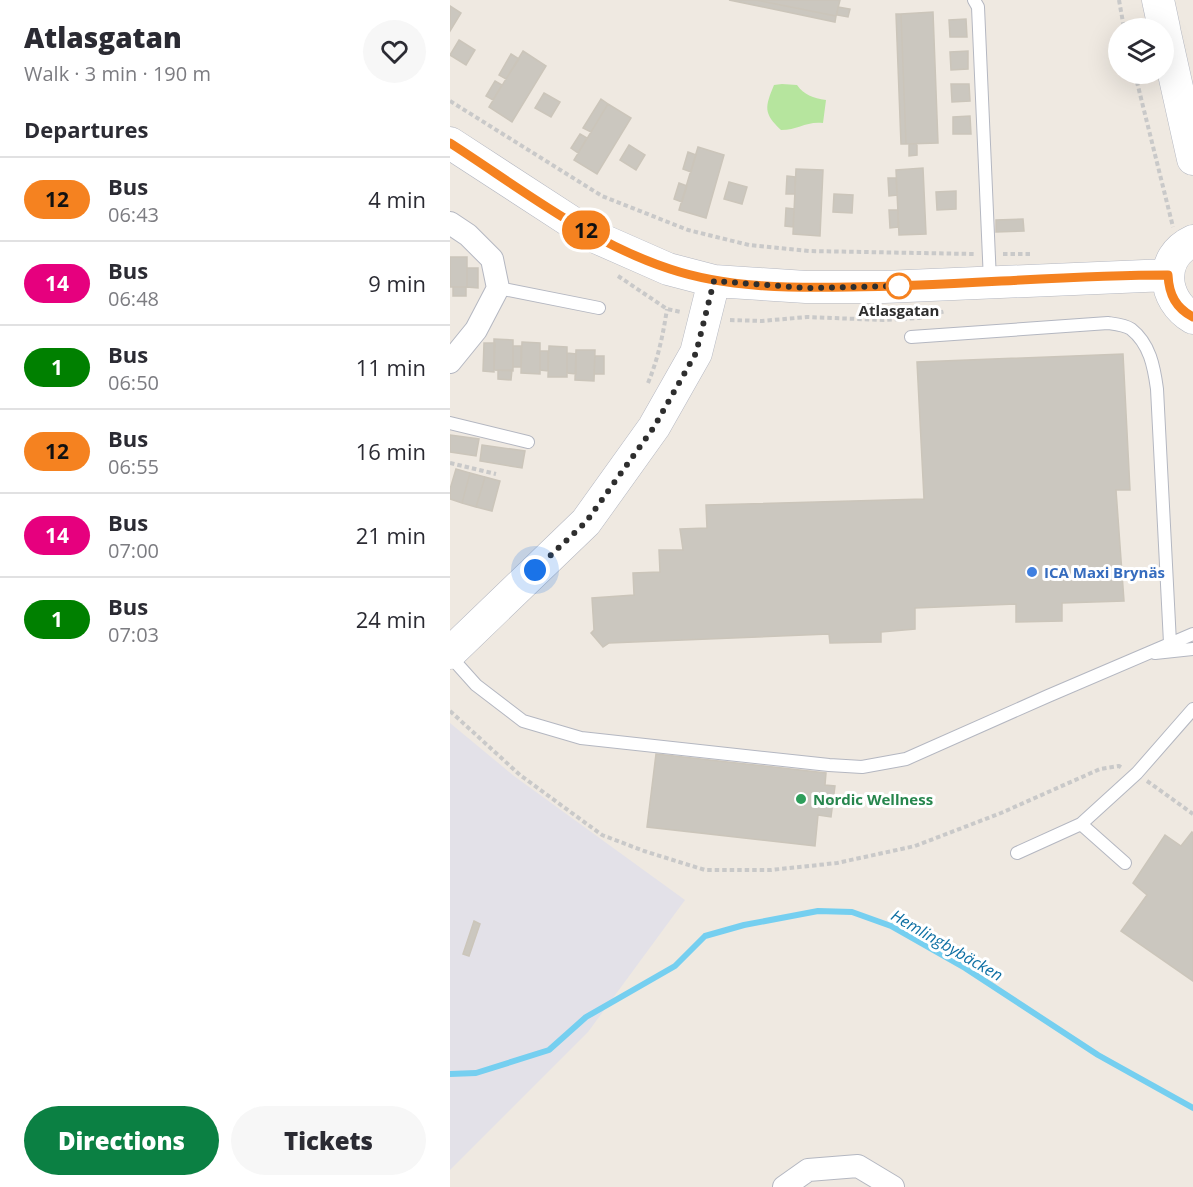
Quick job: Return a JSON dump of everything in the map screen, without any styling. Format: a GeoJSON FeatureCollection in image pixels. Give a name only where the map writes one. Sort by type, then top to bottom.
{"type":"FeatureCollection","features":[{"type":"Feature","properties":{"kind":"street"},"geometry":{"type":"LineString","coordinates":[[1158,0],[1162,18]]}},
{"type":"Feature","properties":{"kind":"street"},"geometry":{"type":"LineString","coordinates":[[1174,74],[1193,159]]}},
{"type":"Feature","properties":{"kind":"street"},"geometry":{"type":"LineString","coordinates":[[450,143],[594,236],[669,269],[714,281],[806,288],[884,287],[990,268],[1168,275]]}},
{"type":"Feature","properties":{"kind":"street"},"geometry":{"type":"LineString","coordinates":[[450,223],[468,235],[492,260],[498,288],[477,330],[450,362]]}},
{"type":"Feature","properties":{"kind":"street"},"geometry":{"type":"LineString","coordinates":[[1183,234],[1181,248],[1174,256],[1168,275],[1169,289],[1174,301],[1183,312],[1193,318]]}},
{"type":"Feature","properties":{"kind":"street"},"geometry":{"type":"LineString","coordinates":[[450,654],[586,522],[654,427],[696,353],[714,281]]}},
{"type":"Feature","properties":{"kind":"street"},"geometry":{"type":"LineString","coordinates":[[784,1187],[808,1170],[858,1166],[892,1186]]}},
{"type":"Feature","properties":{"kind":"lane"},"geometry":{"type":"LineString","coordinates":[[974,0],[978,7],[990,268]]}},
{"type":"Feature","properties":{"kind":"lane"},"geometry":{"type":"LineString","coordinates":[[498,288],[599,309]]}},
{"type":"Feature","properties":{"kind":"lane"},"geometry":{"type":"LineString","coordinates":[[911,337],[1108,322],[1130,328],[1146,345],[1153,364],[1157,389],[1170,643]]}},
{"type":"Feature","properties":{"kind":"lane"},"geometry":{"type":"LineString","coordinates":[[450,423],[528,442]]}},
{"type":"Feature","properties":{"kind":"lane"},"geometry":{"type":"LineString","coordinates":[[450,654],[476,685],[523,721],[581,738],[862,767],[906,759],[1193,634]]}},
{"type":"Feature","properties":{"kind":"lane"},"geometry":{"type":"LineString","coordinates":[[1145,654],[1193,649]]}},
{"type":"Feature","properties":{"kind":"lane"},"geometry":{"type":"LineString","coordinates":[[1017,853],[1081,824],[1137,773],[1193,709]]}},
{"type":"Feature","properties":{"kind":"lane"},"geometry":{"type":"LineString","coordinates":[[1081,824],[1125,862]]}},
{"type":"Feature","properties":{"kind":"path"},"geometry":{"type":"LineString","coordinates":[[1119,0],[1122,18]]}},
{"type":"Feature","properties":{"kind":"path"},"geometry":{"type":"LineString","coordinates":[[1138,84],[1183,234]]}},
{"type":"Feature","properties":{"kind":"path"},"geometry":{"type":"LineString","coordinates":[[450,101],[602,196],[688,231],[749,245],[990,268],[1034,254]]}},
{"type":"Feature","properties":{"kind":"path"},"geometry":{"type":"LineString","coordinates":[[647,387],[656,364],[667,309],[706,318],[762,321],[807,317],[883,320],[919,318],[949,310]]}},
{"type":"Feature","properties":{"kind":"path"},"geometry":{"type":"LineString","coordinates":[[450,463],[496,474]]}},
{"type":"Feature","properties":{"kind":"path"},"geometry":{"type":"LineString","coordinates":[[450,711],[520,775],[602,835],[705,870],[771,870],[826,864],[915,846],[1001,813],[1100,769],[1119,766],[1137,773],[1192,811]]}},
{"type":"Feature","properties":{"kind":"shaded area"},"geometry":{"type":"Polygon","coordinates":[[[450,723],[514,776],[685,900],[588,1032],[450,1170],[450,723]]]}},
{"type":"Feature","properties":{"kind":"green space"},"geometry":{"type":"Polygon","coordinates":[[[774,85],[797,85],[809,96],[826,100],[823,123],[812,123],[781,130],[771,119],[767,109],[774,85]]]}},
{"type":"Feature","properties":{"kind":"building"},"geometry":{"type":"Polygon","coordinates":[[[729,0],[756,0],[836,16],[835,22],[729,0]]]}},
{"type":"Feature","properties":{"kind":"building"},"geometry":{"type":"Polygon","coordinates":[[[756,0],[840,0],[836,16],[756,0]]]}},
{"type":"Feature","properties":{"kind":"building"},"geometry":{"type":"Polygon","coordinates":[[[450,6],[461,13],[450,31],[450,6]]]}},
{"type":"Feature","properties":{"kind":"building"},"geometry":{"type":"Polygon","coordinates":[[[838,7],[850,9],[848,17],[837,15],[838,7]]]}},
{"type":"Feature","properties":{"kind":"building"},"geometry":{"type":"Polygon","coordinates":[[[933,12],[938,143],[906,144],[901,14],[933,12]]]}},
{"type":"Feature","properties":{"kind":"building"},"geometry":{"type":"Polygon","coordinates":[[[896,14],[901,14],[906,144],[901,144],[896,14]]]}},
{"type":"Feature","properties":{"kind":"building"},"geometry":{"type":"Polygon","coordinates":[[[966,19],[967,37],[950,37],[949,20],[966,19]]]}},
{"type":"Feature","properties":{"kind":"building"},"geometry":{"type":"Polygon","coordinates":[[[459,40],[475,50],[466,65],[450,55],[459,40]]]}},
{"type":"Feature","properties":{"kind":"building"},"geometry":{"type":"Polygon","coordinates":[[[523,51],[546,66],[512,122],[489,107],[523,51]]]}},
{"type":"Feature","properties":{"kind":"building"},"geometry":{"type":"Polygon","coordinates":[[[968,51],[968,69],[951,70],[950,52],[968,51]]]}},
{"type":"Feature","properties":{"kind":"building"},"geometry":{"type":"Polygon","coordinates":[[[511,54],[519,59],[506,79],[499,75],[511,54]]]}},
{"type":"Feature","properties":{"kind":"building"},"geometry":{"type":"Polygon","coordinates":[[[495,81],[502,85],[493,100],[486,96],[495,81]]]}},
{"type":"Feature","properties":{"kind":"building"},"geometry":{"type":"Polygon","coordinates":[[[951,84],[969,84],[970,101],[952,102],[951,84]]]}},
{"type":"Feature","properties":{"kind":"building"},"geometry":{"type":"Polygon","coordinates":[[[544,93],[560,102],[551,117],[535,108],[544,93]]]}},
{"type":"Feature","properties":{"kind":"building"},"geometry":{"type":"Polygon","coordinates":[[[601,99],[608,104],[591,132],[583,128],[601,99]]]}},
{"type":"Feature","properties":{"kind":"building"},"geometry":{"type":"Polygon","coordinates":[[[608,104],[631,118],[597,174],[574,160],[608,104]]]}},
{"type":"Feature","properties":{"kind":"building"},"geometry":{"type":"Polygon","coordinates":[[[970,116],[971,134],[953,134],[953,117],[970,116]]]}},
{"type":"Feature","properties":{"kind":"building"},"geometry":{"type":"Polygon","coordinates":[[[580,134],[587,138],[578,153],[571,148],[580,134]]]}},
{"type":"Feature","properties":{"kind":"building"},"geometry":{"type":"Polygon","coordinates":[[[909,144],[917,144],[917,155],[909,156],[909,144]]]}},
{"type":"Feature","properties":{"kind":"building"},"geometry":{"type":"Polygon","coordinates":[[[629,145],[645,155],[636,170],[620,160],[629,145]]]}},
{"type":"Feature","properties":{"kind":"building"},"geometry":{"type":"Polygon","coordinates":[[[698,147],[724,155],[706,218],[679,210],[698,147]]]}},
{"type":"Feature","properties":{"kind":"building"},"geometry":{"type":"Polygon","coordinates":[[[688,152],[696,155],[691,172],[683,169],[688,152]]]}},
{"type":"Feature","properties":{"kind":"building"},"geometry":{"type":"Polygon","coordinates":[[[923,168],[926,234],[899,235],[896,170],[923,168]]]}},
{"type":"Feature","properties":{"kind":"building"},"geometry":{"type":"Polygon","coordinates":[[[796,169],[823,170],[820,236],[793,234],[796,169]]]}},
{"type":"Feature","properties":{"kind":"building"},"geometry":{"type":"Polygon","coordinates":[[[787,176],[795,177],[795,194],[786,194],[787,176]]]}},
{"type":"Feature","properties":{"kind":"building"},"geometry":{"type":"Polygon","coordinates":[[[888,178],[896,178],[897,195],[889,196],[888,178]]]}},
{"type":"Feature","properties":{"kind":"building"},"geometry":{"type":"Polygon","coordinates":[[[729,182],[747,187],[742,204],[724,199],[729,182]]]}},
{"type":"Feature","properties":{"kind":"building"},"geometry":{"type":"Polygon","coordinates":[[[679,183],[687,186],[682,202],[674,199],[679,183]]]}},
{"type":"Feature","properties":{"kind":"building"},"geometry":{"type":"Polygon","coordinates":[[[956,191],[956,209],[937,210],[936,192],[956,191]]]}},
{"type":"Feature","properties":{"kind":"building"},"geometry":{"type":"Polygon","coordinates":[[[834,194],[853,195],[852,213],[833,212],[834,194]]]}},
{"type":"Feature","properties":{"kind":"building"},"geometry":{"type":"Polygon","coordinates":[[[786,208],[794,209],[793,227],[785,226],[786,208]]]}},
{"type":"Feature","properties":{"kind":"building"},"geometry":{"type":"Polygon","coordinates":[[[889,210],[898,210],[898,227],[890,228],[889,210]]]}},
{"type":"Feature","properties":{"kind":"building"},"geometry":{"type":"Polygon","coordinates":[[[1023,219],[1024,231],[996,232],[996,220],[1023,219]]]}},
{"type":"Feature","properties":{"kind":"building"},"geometry":{"type":"Polygon","coordinates":[[[450,257],[467,257],[467,287],[450,287],[450,257]]]}},
{"type":"Feature","properties":{"kind":"building"},"geometry":{"type":"Polygon","coordinates":[[[467,268],[478,268],[478,288],[467,287],[467,268]]]}},
{"type":"Feature","properties":{"kind":"building"},"geometry":{"type":"Polygon","coordinates":[[[453,287],[466,287],[466,296],[453,296],[453,287]]]}},
{"type":"Feature","properties":{"kind":"building"},"geometry":{"type":"Polygon","coordinates":[[[494,339],[513,340],[513,371],[494,370],[494,339]]]}},
{"type":"Feature","properties":{"kind":"building"},"geometry":{"type":"Polygon","coordinates":[[[522,342],[540,343],[540,374],[521,373],[522,342]]]}},
{"type":"Feature","properties":{"kind":"building"},"geometry":{"type":"Polygon","coordinates":[[[484,343],[495,343],[494,372],[483,371],[484,343]]]}},
{"type":"Feature","properties":{"kind":"building"},"geometry":{"type":"Polygon","coordinates":[[[513,346],[521,346],[521,367],[513,367],[513,346]]]}},
{"type":"Feature","properties":{"kind":"building"},"geometry":{"type":"Polygon","coordinates":[[[549,346],[567,347],[567,377],[548,377],[549,346]]]}},
{"type":"Feature","properties":{"kind":"building"},"geometry":{"type":"Polygon","coordinates":[[[576,350],[595,350],[594,381],[575,380],[576,350]]]}},
{"type":"Feature","properties":{"kind":"building"},"geometry":{"type":"Polygon","coordinates":[[[540,351],[548,351],[548,371],[540,370],[540,351]]]}},
{"type":"Feature","properties":{"kind":"building"},"geometry":{"type":"Polygon","coordinates":[[[567,353],[576,354],[576,374],[567,373],[567,353]]]}},
{"type":"Feature","properties":{"kind":"building"},"geometry":{"type":"Polygon","coordinates":[[[1123,354],[1130,490],[1116,490],[1124,601],[1062,603],[1062,621],[1016,622],[1016,604],[915,608],[915,629],[881,632],[881,642],[830,643],[829,634],[609,643],[603,647],[591,633],[594,630],[592,598],[634,595],[633,573],[660,572],[659,550],[683,550],[680,529],[707,528],[706,505],[924,499],[917,362],[1123,354]]]}},
{"type":"Feature","properties":{"kind":"building"},"geometry":{"type":"Polygon","coordinates":[[[595,356],[604,356],[604,374],[594,374],[595,356]]]}},
{"type":"Feature","properties":{"kind":"building"},"geometry":{"type":"Polygon","coordinates":[[[498,370],[512,370],[511,380],[498,379],[498,370]]]}},
{"type":"Feature","properties":{"kind":"building"},"geometry":{"type":"Polygon","coordinates":[[[450,435],[479,439],[476,456],[450,452],[450,435]]]}},
{"type":"Feature","properties":{"kind":"building"},"geometry":{"type":"Polygon","coordinates":[[[482,445],[525,451],[522,468],[480,461],[482,445]]]}},
{"type":"Feature","properties":{"kind":"building"},"geometry":{"type":"Polygon","coordinates":[[[456,469],[470,473],[462,503],[450,499],[450,489],[456,469]]]}},
{"type":"Feature","properties":{"kind":"building"},"geometry":{"type":"Polygon","coordinates":[[[470,473],[485,477],[476,507],[462,503],[470,473]]]}},
{"type":"Feature","properties":{"kind":"building"},"geometry":{"type":"Polygon","coordinates":[[[485,477],[500,481],[492,511],[476,507],[485,477]]]}},
{"type":"Feature","properties":{"kind":"building"},"geometry":{"type":"Polygon","coordinates":[[[656,754],[826,773],[825,785],[835,786],[831,817],[818,815],[815,846],[647,827],[656,754]]]}},
{"type":"Feature","properties":{"kind":"building"},"geometry":{"type":"Polygon","coordinates":[[[1192,832],[1193,981],[1121,931],[1147,895],[1133,883],[1165,835],[1181,846],[1192,832]]]}},
{"type":"Feature","properties":{"kind":"building"},"geometry":{"type":"Polygon","coordinates":[[[474,921],[480,924],[469,956],[463,954],[474,921]]]}},
{"type":"Feature","properties":{"kind":"waterway","name":"Hemlingbybäcken"},"geometry":{"type":"LineString","coordinates":[[450,1074],[476,1073],[549,1050],[586,1017],[675,966],[705,936],[744,925],[818,911],[852,912],[891,926],[965,968],[1098,1055],[1193,1108]]}},
{"type":"Feature","properties":{"kind":"bus line","name":"12"},"geometry":{"type":"LineString","coordinates":[[450,143],[594,236],[669,269],[714,281],[806,288],[884,287],[1168,275],[1169,289],[1174,301],[1183,312],[1193,317]]}},
{"type":"Feature","properties":{"kind":"place","name":"Atlasgatan"},"geometry":{"type":"Point","coordinates":[899,286]}},
{"type":"Feature","properties":{"kind":"place","name":"ICA Maxi Brynäs"},"geometry":{"type":"Point","coordinates":[1032,572]}},
{"type":"Feature","properties":{"kind":"place","name":"Nordic Wellness"},"geometry":{"type":"Point","coordinates":[801,799]}},
{"type":"Feature","properties":{"kind":"route"},"geometry":{"type":"LineString","coordinates":[[535,570],[586,522],[654,427],[696,353],[714,281],[806,288],[899,286]]}}]}
